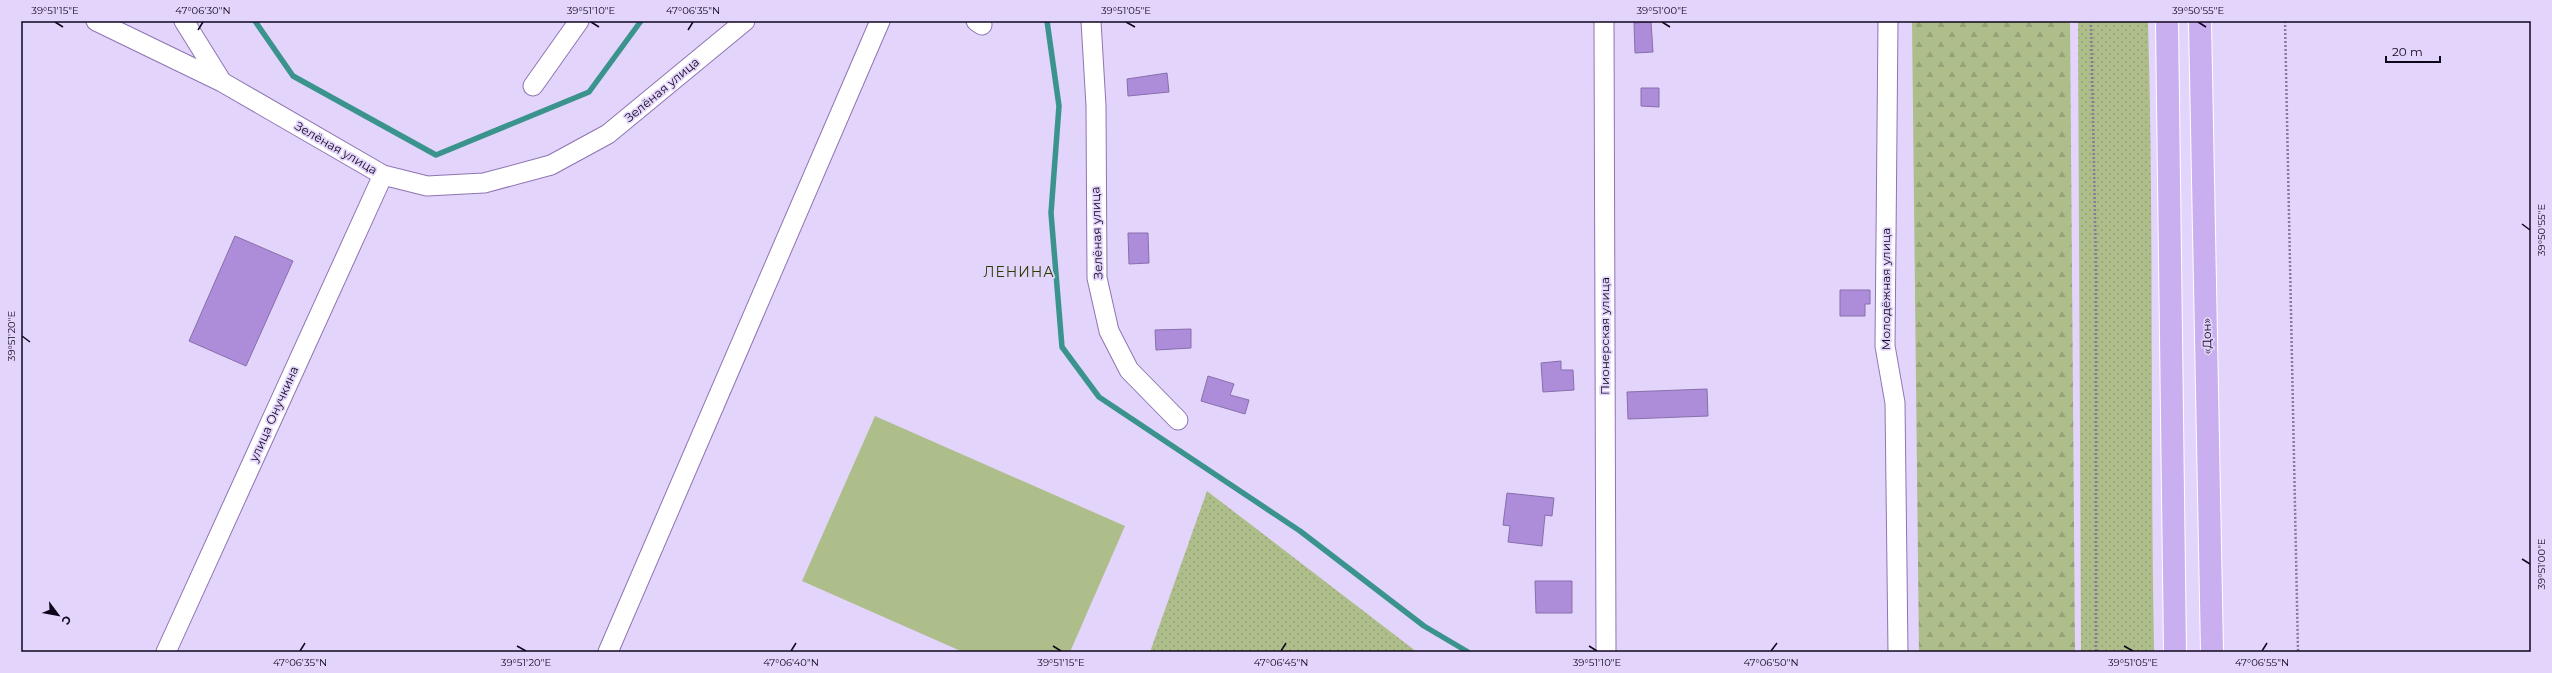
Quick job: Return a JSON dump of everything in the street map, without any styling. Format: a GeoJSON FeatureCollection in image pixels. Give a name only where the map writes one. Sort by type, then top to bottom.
{"type":"FeatureCollection","features":[{"type":"Feature","properties":{"kind":"highway"},"geometry":{"type":"LineString","coordinates":[[2166,21],[2175,652]]}},
{"type":"Feature","properties":{"kind":"highway","name":"«Дон»"},"geometry":{"type":"LineString","coordinates":[[2200,21],[2213,645]]}},
{"type":"Feature","properties":{"kind":"street"},"geometry":{"type":"LineString","coordinates":[[96,21],[131,30],[222,82]]}},
{"type":"Feature","properties":{"kind":"street","name":"Зелёная улица"},"geometry":{"type":"LineString","coordinates":[[184,21],[222,82],[383,175],[428,186],[484,183],[551,165],[608,134],[745,21]]}},
{"type":"Feature","properties":{"kind":"street"},"geometry":{"type":"LineString","coordinates":[[533,86],[579,21]]}},
{"type":"Feature","properties":{"kind":"street"},"geometry":{"type":"LineString","coordinates":[[608,652],[880,21]]}},
{"type":"Feature","properties":{"kind":"street","name":"Зелёная улица"},"geometry":{"type":"LineString","coordinates":[[1091,21],[1096,106],[1097,278],[1109,331],[1129,370],[1178,420]]}},
{"type":"Feature","properties":{"kind":"street","name":"Пионерская улица"},"geometry":{"type":"LineString","coordinates":[[1604,21],[1606,652]]}},
{"type":"Feature","properties":{"kind":"street","name":"Молодёжная улица"},"geometry":{"type":"LineString","coordinates":[[1888,21],[1885,346],[1895,403],[1898,652]]}},
{"type":"Feature","properties":{"kind":"street","name":"улица Онучкина"},"geometry":{"type":"LineString","coordinates":[[166,652],[383,175]]}},
{"type":"Feature","properties":{"kind":"path"},"geometry":{"type":"LineString","coordinates":[[2091,21],[2096,265],[2096,652]]}},
{"type":"Feature","properties":{"kind":"path"},"geometry":{"type":"LineString","coordinates":[[2284,21],[2298,652]]}},
{"type":"Feature","properties":{"kind":"green space"},"geometry":{"type":"Polygon","coordinates":[[[1912,21],[2070,21],[2075,652],[1919,652],[1912,21]]]}},
{"type":"Feature","properties":{"kind":"green space"},"geometry":{"type":"Polygon","coordinates":[[[2078,21],[2148,21],[2151,179],[2154,652],[2081,652],[2078,21]]]}},
{"type":"Feature","properties":{"kind":"green space"},"geometry":{"type":"Polygon","coordinates":[[[875,416],[1125,526],[1070,652],[963,652],[802,581],[875,416]]]}},
{"type":"Feature","properties":{"kind":"green space"},"geometry":{"type":"Polygon","coordinates":[[[1207,491],[1417,652],[1150,652],[1207,491]]]}},
{"type":"Feature","properties":{"kind":"building"},"geometry":{"type":"Polygon","coordinates":[[[1651,22],[1653,52],[1635,53],[1634,23],[1651,22]]]}},
{"type":"Feature","properties":{"kind":"building"},"geometry":{"type":"Polygon","coordinates":[[[1167,73],[1169,92],[1128,96],[1127,79],[1167,73]]]}},
{"type":"Feature","properties":{"kind":"building"},"geometry":{"type":"Polygon","coordinates":[[[1641,88],[1659,88],[1659,107],[1641,106],[1641,88]]]}},
{"type":"Feature","properties":{"kind":"building"},"geometry":{"type":"Polygon","coordinates":[[[1128,233],[1148,233],[1149,263],[1129,264],[1128,233]]]}},
{"type":"Feature","properties":{"kind":"building"},"geometry":{"type":"Polygon","coordinates":[[[235,236],[293,261],[246,366],[189,341],[235,236]]]}},
{"type":"Feature","properties":{"kind":"building"},"geometry":{"type":"Polygon","coordinates":[[[1840,290],[1870,290],[1870,304],[1865,304],[1865,316],[1840,316],[1840,290]]]}},
{"type":"Feature","properties":{"kind":"building"},"geometry":{"type":"Polygon","coordinates":[[[1191,329],[1191,348],[1156,350],[1155,330],[1191,329]]]}},
{"type":"Feature","properties":{"kind":"building"},"geometry":{"type":"Polygon","coordinates":[[[1561,361],[1561,370],[1573,370],[1574,390],[1543,392],[1541,363],[1561,361]]]}},
{"type":"Feature","properties":{"kind":"building"},"geometry":{"type":"Polygon","coordinates":[[[1208,376],[1234,384],[1230,395],[1249,400],[1245,414],[1201,401],[1208,376]]]}},
{"type":"Feature","properties":{"kind":"building"},"geometry":{"type":"Polygon","coordinates":[[[1707,389],[1708,416],[1628,419],[1627,392],[1707,389]]]}},
{"type":"Feature","properties":{"kind":"building"},"geometry":{"type":"Polygon","coordinates":[[[1507,493],[1554,498],[1552,516],[1545,515],[1542,546],[1508,542],[1510,526],[1503,525],[1507,493]]]}},
{"type":"Feature","properties":{"kind":"building"},"geometry":{"type":"Polygon","coordinates":[[[1535,581],[1572,581],[1572,613],[1536,613],[1535,581]]]}},
{"type":"Feature","properties":{"kind":"waterway"},"geometry":{"type":"LineString","coordinates":[[255,21],[293,76],[436,155],[589,92],[641,21]]}},
{"type":"Feature","properties":{"kind":"waterway"},"geometry":{"type":"LineString","coordinates":[[1047,21],[1059,106],[1051,213],[1062,347],[1099,397],[1300,531],[1424,626],[1468,652]]}},
{"type":"Feature","properties":{"kind":"district","name":"ЛЕНИНА"},"geometry":{"type":"Point","coordinates":[1019,272]}}]}
